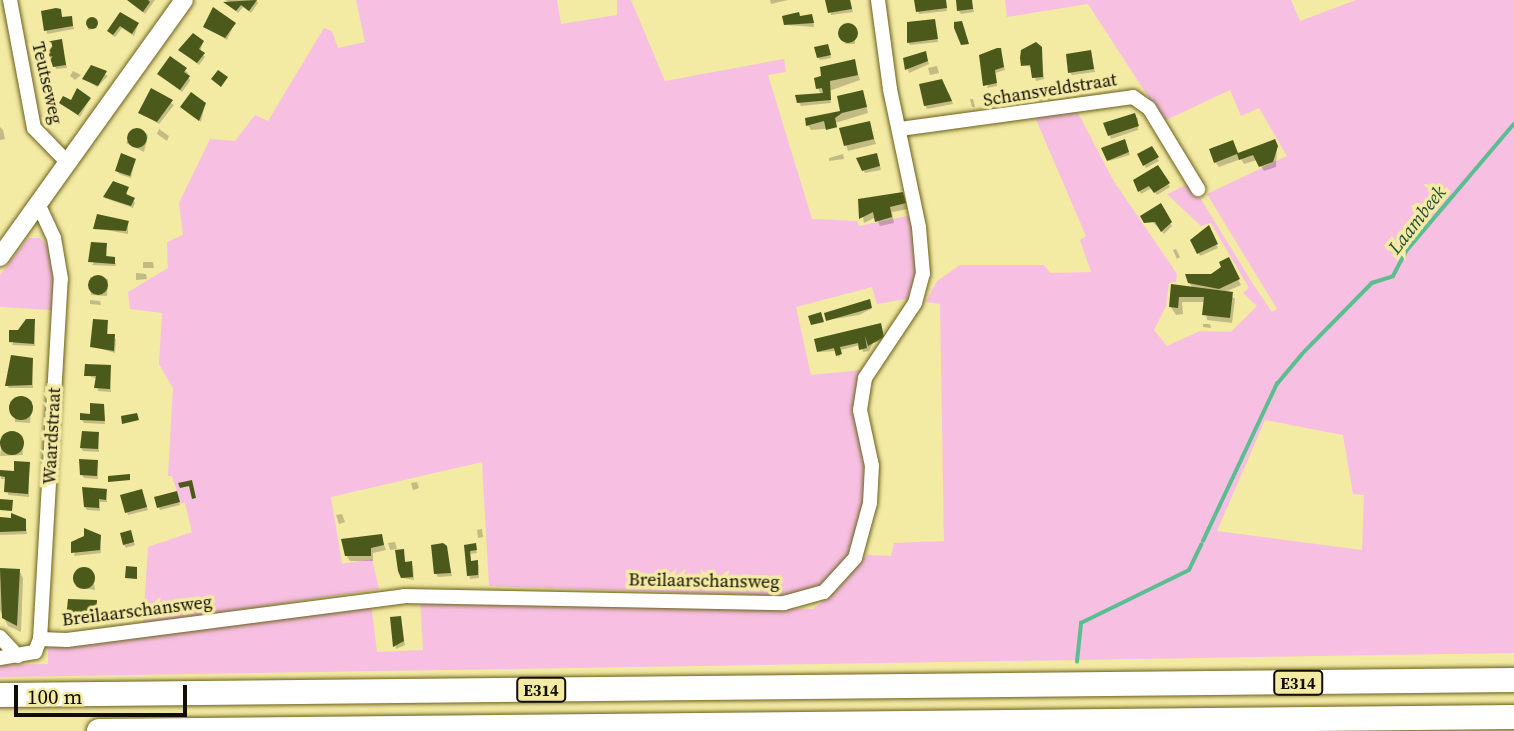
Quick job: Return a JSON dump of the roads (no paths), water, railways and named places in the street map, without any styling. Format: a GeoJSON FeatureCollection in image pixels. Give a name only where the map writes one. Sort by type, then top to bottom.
{"type":"FeatureCollection","features":[{"type":"Feature","properties":{"kind":"highway","name":"E314"},"geometry":{"type":"LineString","coordinates":[[0,695],[1514,681]]}},
{"type":"Feature","properties":{"kind":"highway","name":"E314"},"geometry":{"type":"LineString","coordinates":[[99,731],[1514,717]]}},
{"type":"Feature","properties":{"kind":"highway","name":"E314"},"geometry":{"type":"LineString","coordinates":[[1344,719],[1394,729],[1514,730]]}},
{"type":"Feature","properties":{"kind":"street","name":"Teutseweg"},"geometry":{"type":"LineString","coordinates":[[10,0],[34,128],[68,163]]}},
{"type":"Feature","properties":{"kind":"street"},"geometry":{"type":"LineString","coordinates":[[0,257],[184,0]]}},
{"type":"Feature","properties":{"kind":"street","name":"Breilaarschansweg"},"geometry":{"type":"LineString","coordinates":[[40,639],[67,640],[404,596],[784,603],[824,592],[855,558],[870,503],[872,466],[860,410],[865,379],[921,289],[919,227],[901,129],[890,89],[878,0]]}},
{"type":"Feature","properties":{"kind":"street","name":"Schansveldstraat"},"geometry":{"type":"LineString","coordinates":[[901,129],[1133,97],[1149,108],[1198,189]]}},
{"type":"Feature","properties":{"kind":"street","name":"Waardstraat"},"geometry":{"type":"LineString","coordinates":[[38,204],[54,238],[61,279],[40,639]]}},
{"type":"Feature","properties":{"kind":"street"},"geometry":{"type":"LineString","coordinates":[[0,637],[18,656]]}},
{"type":"Feature","properties":{"kind":"street"},"geometry":{"type":"LineString","coordinates":[[0,659],[35,652],[40,639]]}},
{"type":"Feature","properties":{"kind":"waterway","name":"Laambeek"},"geometry":{"type":"LineString","coordinates":[[1304,352],[1372,283],[1393,276],[1407,250],[1514,124]]}},
{"type":"Feature","properties":{"kind":"waterway","name":"Laambeek"},"geometry":{"type":"LineString","coordinates":[[1203,541],[1277,384],[1302,354]]}},
{"type":"Feature","properties":{"kind":"waterway","name":"Laambeek"},"geometry":{"type":"LineString","coordinates":[[1077,662],[1081,623],[1189,570],[1201,545]]}}]}
